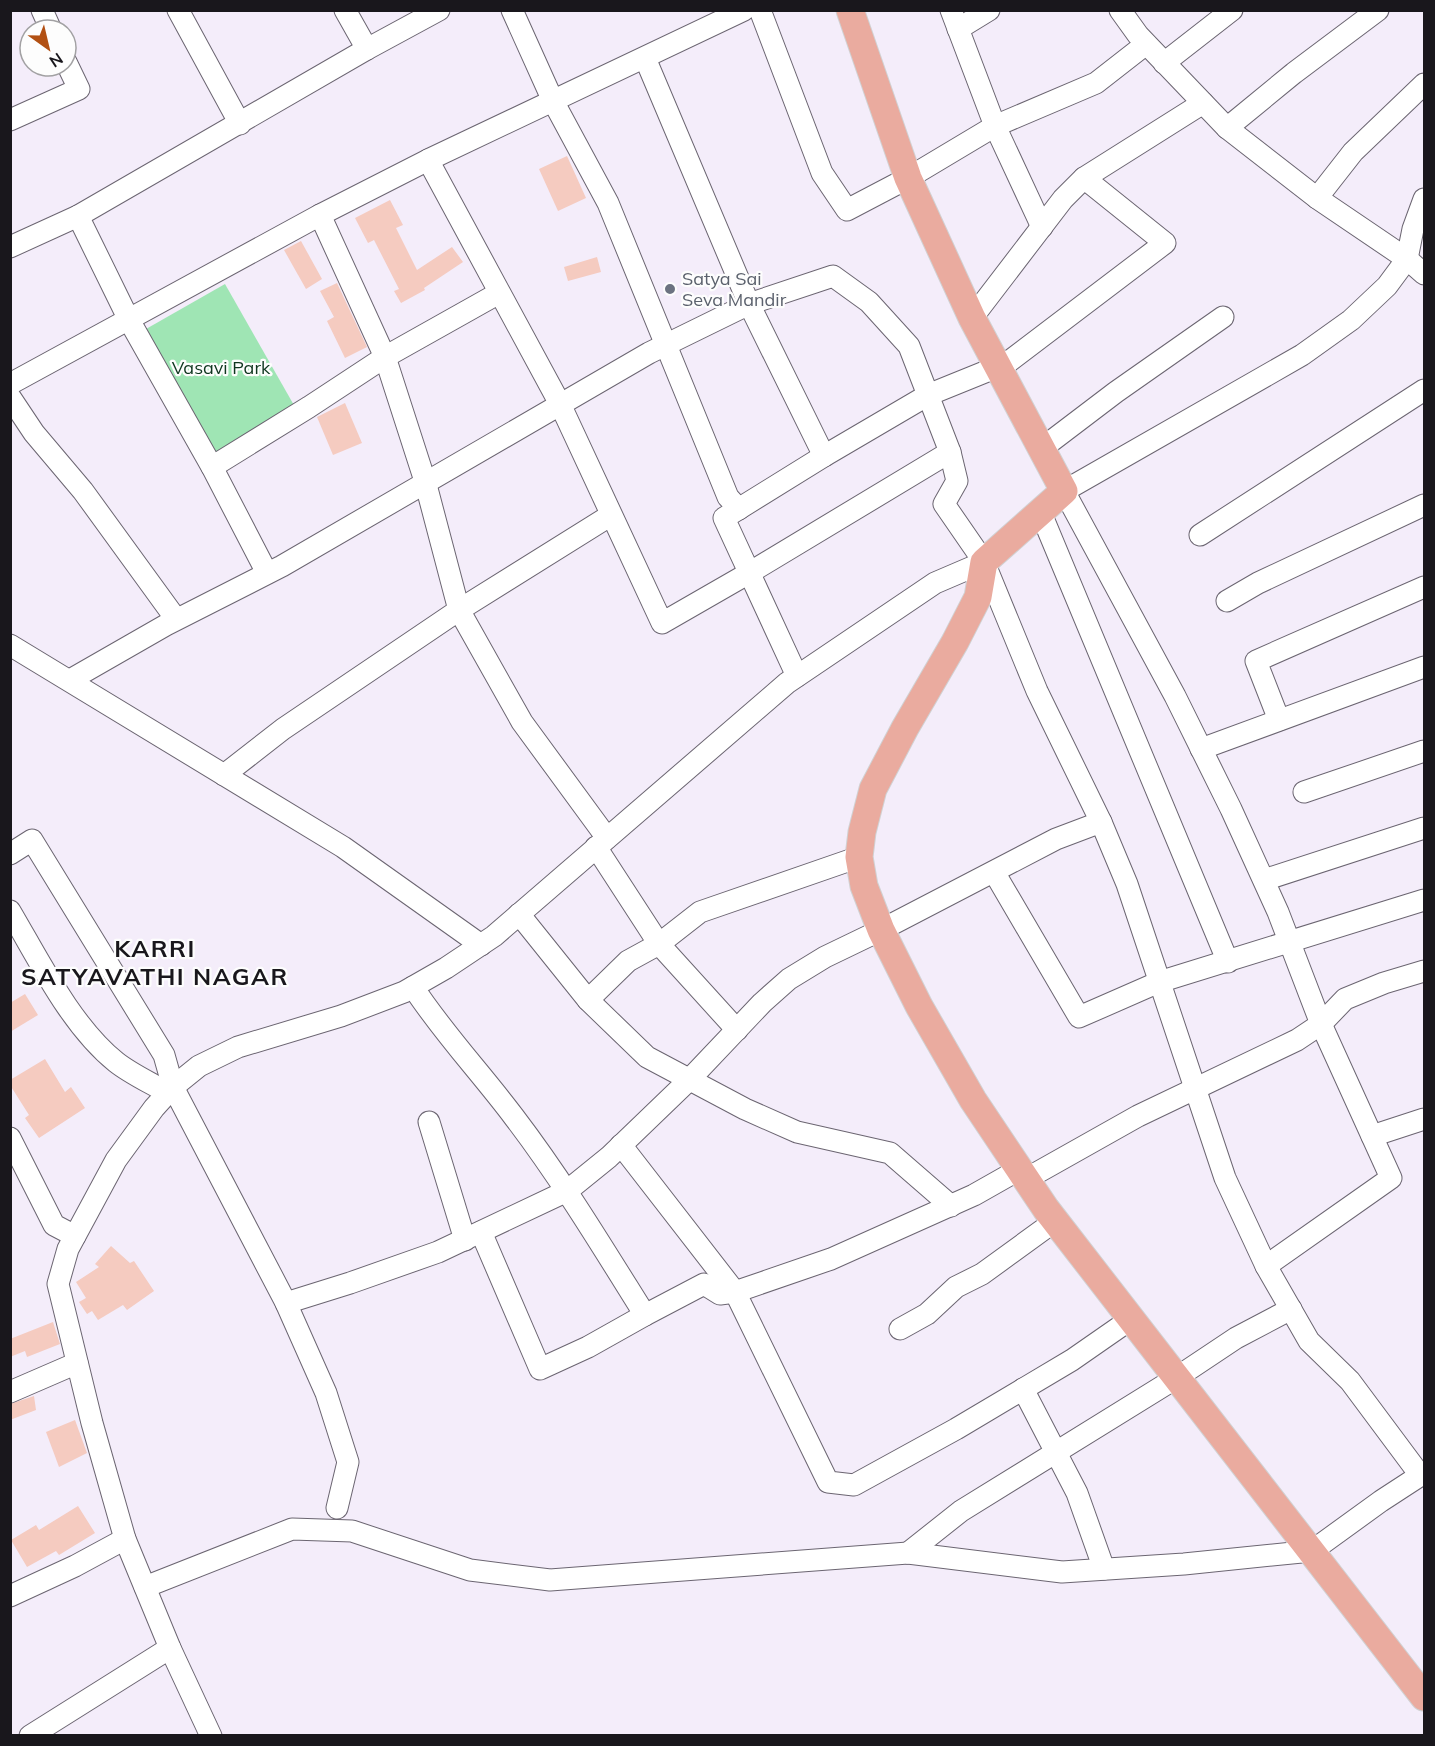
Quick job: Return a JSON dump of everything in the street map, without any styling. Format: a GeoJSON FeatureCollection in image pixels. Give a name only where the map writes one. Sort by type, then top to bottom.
{"type":"FeatureCollection","features":[{"type":"Feature","properties":{"kind":"main road"},"geometry":{"type":"LineString","coordinates":[[850,10],[908,178],[972,318],[1064,491],[984,562],[978,597],[873,789],[862,832],[859,857],[864,886],[881,930],[973,1101],[1055,1221],[1425,1697]]}},
{"type":"Feature","properties":{"kind":"street"},"geometry":{"type":"LineString","coordinates":[[178,10],[240,124]]}},
{"type":"Feature","properties":{"kind":"street"},"geometry":{"type":"LineString","coordinates":[[345,10],[367,49]]}},
{"type":"Feature","properties":{"kind":"street"},"geometry":{"type":"LineString","coordinates":[[10,247],[78,216],[367,49],[440,10]]}},
{"type":"Feature","properties":{"kind":"street"},"geometry":{"type":"LineString","coordinates":[[512,10],[553,101],[608,203],[664,345],[728,497],[739,509]]}},
{"type":"Feature","properties":{"kind":"street"},"geometry":{"type":"LineString","coordinates":[[10,384],[320,215],[428,160],[744,10]]}},
{"type":"Feature","properties":{"kind":"street"},"geometry":{"type":"LineString","coordinates":[[760,10],[822,173],[847,210],[908,178],[995,126],[1096,83],[1146,44]]}},
{"type":"Feature","properties":{"kind":"street"},"geometry":{"type":"LineString","coordinates":[[989,10],[955,20],[995,126],[1042,227]]}},
{"type":"Feature","properties":{"kind":"street"},"geometry":{"type":"LineString","coordinates":[[1120,10],[1146,44],[1227,128],[1317,198],[1425,273]]}},
{"type":"Feature","properties":{"kind":"street"},"geometry":{"type":"LineString","coordinates":[[1164,63],[1232,10]]}},
{"type":"Feature","properties":{"kind":"street"},"geometry":{"type":"LineString","coordinates":[[1227,128],[1294,73],[1378,10]]}},
{"type":"Feature","properties":{"kind":"street"},"geometry":{"type":"LineString","coordinates":[[645,58],[749,304],[824,456]]}},
{"type":"Feature","properties":{"kind":"street"},"geometry":{"type":"LineString","coordinates":[[10,120],[79,89],[74,78]]}},
{"type":"Feature","properties":{"kind":"street"},"geometry":{"type":"LineString","coordinates":[[1317,198],[1353,152],[1425,84]]}},
{"type":"Feature","properties":{"kind":"street"},"geometry":{"type":"LineString","coordinates":[[972,318],[1063,199],[1084,178],[1203,103]]}},
{"type":"Feature","properties":{"kind":"street"},"geometry":{"type":"LineString","coordinates":[[428,160],[560,405],[662,623],[950,452]]}},
{"type":"Feature","properties":{"kind":"street"},"geometry":{"type":"LineString","coordinates":[[797,676],[724,518],[928,395],[1007,363],[1165,243],[1084,178]]}},
{"type":"Feature","properties":{"kind":"street"},"geometry":{"type":"LineString","coordinates":[[1266,1266],[1391,1178],[1321,1024],[1264,880],[1175,696],[1064,491],[1302,355],[1351,320],[1387,286],[1407,259],[1413,229],[1425,199]]}},
{"type":"Feature","properties":{"kind":"street"},"geometry":{"type":"LineString","coordinates":[[320,215],[385,357],[425,481],[459,610],[522,722],[602,842],[659,944],[737,1030]]}},
{"type":"Feature","properties":{"kind":"street"},"geometry":{"type":"LineString","coordinates":[[78,216],[129,320],[212,467],[267,573]]}},
{"type":"Feature","properties":{"kind":"street"},"geometry":{"type":"LineString","coordinates":[[70,681],[176,619],[267,573],[664,345],[749,304],[833,276],[869,302],[909,346],[950,452],[957,481],[944,504],[984,562],[1037,691],[1101,822],[1127,884],[1225,1178],[1266,1266],[1309,1341],[1350,1381],[1422,1474],[1312,1551],[1062,1572],[908,1554],[550,1580],[470,1570],[352,1531],[292,1529],[145,1587]]}},
{"type":"Feature","properties":{"kind":"street"},"geometry":{"type":"LineString","coordinates":[[212,467],[385,357],[499,292]]}},
{"type":"Feature","properties":{"kind":"street"},"geometry":{"type":"LineString","coordinates":[[1041,449],[1116,392],[1223,317]]}},
{"type":"Feature","properties":{"kind":"street"},"geometry":{"type":"LineString","coordinates":[[1200,535],[1425,390]]}},
{"type":"Feature","properties":{"kind":"street"},"geometry":{"type":"LineString","coordinates":[[10,397],[34,433],[82,491],[176,619]]}},
{"type":"Feature","properties":{"kind":"street"},"geometry":{"type":"LineString","coordinates":[[1227,601],[1425,505]]}},
{"type":"Feature","properties":{"kind":"street"},"geometry":{"type":"LineString","coordinates":[[1040,511],[1227,962]]}},
{"type":"Feature","properties":{"kind":"street"},"geometry":{"type":"LineString","coordinates":[[224,775],[283,729],[459,610],[611,515]]}},
{"type":"Feature","properties":{"kind":"street"},"geometry":{"type":"LineString","coordinates":[[211,1736],[170,1648],[125,1539],[92,1423],[58,1284],[68,1250],[116,1160],[154,1108],[170,1090],[199,1066],[238,1047],[341,1016],[413,987],[481,945],[797,676],[935,583],[984,562]]}},
{"type":"Feature","properties":{"kind":"street"},"geometry":{"type":"LineString","coordinates":[[1279,720],[1256,662],[1425,587]]}},
{"type":"Feature","properties":{"kind":"street"},"geometry":{"type":"LineString","coordinates":[[10,645],[343,847],[481,945]]}},
{"type":"Feature","properties":{"kind":"street"},"geometry":{"type":"LineString","coordinates":[[1201,749],[1425,667]]}},
{"type":"Feature","properties":{"kind":"street"},"geometry":{"type":"LineString","coordinates":[[1304,792],[1425,751]]}},
{"type":"Feature","properties":{"kind":"street"},"geometry":{"type":"LineString","coordinates":[[286,1303],[438,1252],[567,1191],[621,1145],[789,979],[825,957],[1056,839],[1101,822]]}},
{"type":"Feature","properties":{"kind":"street"},"geometry":{"type":"LineString","coordinates":[[1264,880],[1425,828]]}},
{"type":"Feature","properties":{"kind":"street"},"geometry":{"type":"LineString","coordinates":[[10,854],[32,840],[164,1055],[170,1090],[286,1303],[326,1393],[348,1462],[337,1508]]}},
{"type":"Feature","properties":{"kind":"street"},"geometry":{"type":"LineString","coordinates":[[588,1000],[627,961],[659,944],[700,912],[859,857]]}},
{"type":"Feature","properties":{"kind":"street"},"geometry":{"type":"LineString","coordinates":[[994,872],[1079,1017],[1159,982],[1425,900]]}},
{"type":"Feature","properties":{"kind":"street"},"geometry":{"type":"LineString","coordinates":[[10,911],[59,993],[93,1040],[117,1062],[170,1090]]}},
{"type":"Feature","properties":{"kind":"street"},"geometry":{"type":"LineString","coordinates":[[519,914],[588,1000],[646,1057],[745,1109],[797,1132],[890,1153],[951,1206]]}},
{"type":"Feature","properties":{"kind":"street"},"geometry":{"type":"LineString","coordinates":[[429,1122],[473,1236],[540,1369],[588,1347],[704,1284],[720,1294],[735,1292],[831,1260],[1023,1174],[1297,1040],[1321,1024],[1345,999],[1384,983],[1425,971]]}},
{"type":"Feature","properties":{"kind":"street"},"geometry":{"type":"LineString","coordinates":[[413,987],[434,1019],[514,1116],[567,1191],[645,1315]]}},
{"type":"Feature","properties":{"kind":"street"},"geometry":{"type":"LineString","coordinates":[[1372,1136],[1425,1119]]}},
{"type":"Feature","properties":{"kind":"street"},"geometry":{"type":"LineString","coordinates":[[10,1138],[54,1225],[75,1236]]}},
{"type":"Feature","properties":{"kind":"street"},"geometry":{"type":"LineString","coordinates":[[621,1145],[735,1292],[828,1482],[854,1485],[956,1429],[1072,1360],[1131,1319]]}},
{"type":"Feature","properties":{"kind":"street"},"geometry":{"type":"LineString","coordinates":[[900,1329],[927,1314],[956,1287],[982,1274],[1055,1221]]}},
{"type":"Feature","properties":{"kind":"street"},"geometry":{"type":"LineString","coordinates":[[908,1554],[961,1511],[1236,1338],[1291,1309]]}},
{"type":"Feature","properties":{"kind":"street"},"geometry":{"type":"LineString","coordinates":[[10,1392],[77,1363]]}},
{"type":"Feature","properties":{"kind":"street"},"geometry":{"type":"LineString","coordinates":[[1023,1389],[1077,1492],[1104,1569]]}},
{"type":"Feature","properties":{"kind":"street"},"geometry":{"type":"LineString","coordinates":[[10,1596],[75,1566],[125,1539]]}},
{"type":"Feature","properties":{"kind":"street"},"geometry":{"type":"LineString","coordinates":[[30,1736],[170,1648]]}},
{"type":"Feature","properties":{"kind":"green space","name":"Vasavi Park"},"geometry":{"type":"Polygon","coordinates":[[[225,284],[295,407],[216,452],[146,329],[225,284]]]}},
{"type":"Feature","properties":{"kind":"building"},"geometry":{"type":"Polygon","coordinates":[[[567,156],[586,198],[558,211],[539,169],[567,156]]]}},
{"type":"Feature","properties":{"kind":"building"},"geometry":{"type":"Polygon","coordinates":[[[390,200],[403,225],[396,228],[417,270],[452,247],[463,262],[424,288],[425,290],[401,303],[394,291],[399,289],[374,240],[368,243],[355,218],[390,200]]]}},
{"type":"Feature","properties":{"kind":"building"},"geometry":{"type":"Polygon","coordinates":[[[301,241],[322,279],[306,289],[284,250],[301,241]]]}},
{"type":"Feature","properties":{"kind":"building"},"geometry":{"type":"Polygon","coordinates":[[[597,257],[601,272],[568,281],[564,267],[597,257]]]}},
{"type":"Feature","properties":{"kind":"building"},"geometry":{"type":"Polygon","coordinates":[[[337,283],[367,347],[345,358],[327,321],[334,317],[320,291],[337,283]]]}},
{"type":"Feature","properties":{"kind":"building"},"geometry":{"type":"Polygon","coordinates":[[[345,403],[362,443],[333,455],[317,417],[345,403]]]}},
{"type":"Feature","properties":{"kind":"building"},"geometry":{"type":"Polygon","coordinates":[[[25,994],[38,1015],[10,1032],[10,1003],[25,994]]]}},
{"type":"Feature","properties":{"kind":"building"},"geometry":{"type":"Polygon","coordinates":[[[45,1059],[65,1092],[71,1087],[85,1108],[39,1138],[25,1118],[29,1115],[10,1085],[10,1080],[45,1059]]]}},
{"type":"Feature","properties":{"kind":"building"},"geometry":{"type":"Polygon","coordinates":[[[111,1246],[130,1263],[134,1261],[154,1291],[127,1310],[123,1305],[98,1320],[92,1311],[87,1314],[79,1302],[86,1298],[76,1282],[99,1267],[95,1264],[111,1246]]]}},
{"type":"Feature","properties":{"kind":"building"},"geometry":{"type":"Polygon","coordinates":[[[53,1322],[60,1344],[27,1357],[25,1351],[10,1357],[10,1339],[53,1322]]]}},
{"type":"Feature","properties":{"kind":"building"},"geometry":{"type":"Polygon","coordinates":[[[34,1396],[36,1410],[10,1420],[10,1404],[34,1396]]]}},
{"type":"Feature","properties":{"kind":"building"},"geometry":{"type":"Polygon","coordinates":[[[75,1420],[87,1453],[59,1467],[46,1432],[75,1420]]]}},
{"type":"Feature","properties":{"kind":"building"},"geometry":{"type":"Polygon","coordinates":[[[78,1506],[95,1533],[59,1555],[56,1551],[27,1567],[11,1540],[36,1525],[39,1530],[78,1506]]]}},
{"type":"Feature","properties":{"kind":"place","name":"Satya Sai Seva Mandir"},"geometry":{"type":"Point","coordinates":[670,289]}},
{"type":"Feature","properties":{"kind":"district","name":"KARRI SATYAVATHI NAGAR"},"geometry":{"type":"Point","coordinates":[155,963]}}]}
